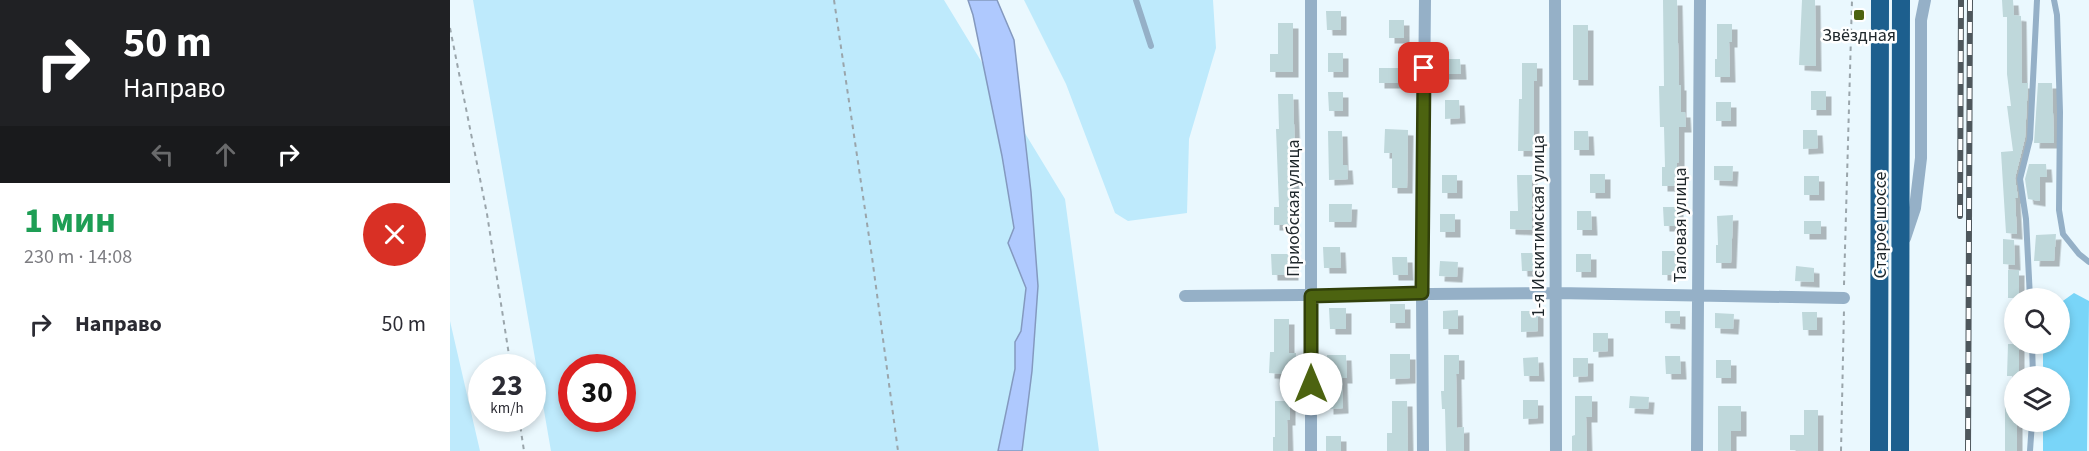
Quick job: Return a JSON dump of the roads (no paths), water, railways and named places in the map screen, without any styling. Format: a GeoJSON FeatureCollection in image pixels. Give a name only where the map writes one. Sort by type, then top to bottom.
{"type":"FeatureCollection","features":[{"type":"Feature","properties":{"kind":"highway","name":"Старое шоссе"},"geometry":{"type":"LineString","coordinates":[[1879,451],[1880,0]]}},
{"type":"Feature","properties":{"kind":"highway","name":"Старое шоссе"},"geometry":{"type":"LineString","coordinates":[[1900,451],[1901,0]]}},
{"type":"Feature","properties":{"kind":"street","name":"Приобская улица"},"geometry":{"type":"LineString","coordinates":[[1311,0],[1311,451]]}},
{"type":"Feature","properties":{"kind":"street"},"geometry":{"type":"LineString","coordinates":[[1423,451],[1425,0]]}},
{"type":"Feature","properties":{"kind":"street","name":"1-я Искитимская улица"},"geometry":{"type":"LineString","coordinates":[[1555,0],[1556,451]]}},
{"type":"Feature","properties":{"kind":"street","name":"Таловая улица"},"geometry":{"type":"LineString","coordinates":[[1697,451],[1700,0]]}},
{"type":"Feature","properties":{"kind":"street"},"geometry":{"type":"LineString","coordinates":[[1901,247],[1915,208],[1921,158],[1921,20],[1925,0]]}},
{"type":"Feature","properties":{"kind":"street"},"geometry":{"type":"LineString","coordinates":[[1185,296],[1556,293],[1844,298]]}},
{"type":"Feature","properties":{"kind":"lane"},"geometry":{"type":"LineString","coordinates":[[1136,0],[1151,46]]}},
{"type":"Feature","properties":{"kind":"lane"},"geometry":{"type":"LineString","coordinates":[[2029,288],[2026,219],[2020,179],[2030,139],[2037,0]]}},
{"type":"Feature","properties":{"kind":"lane"},"geometry":{"type":"LineString","coordinates":[[2054,0],[2057,15],[2061,112],[2059,210],[2062,234],[2089,262]]}},
{"type":"Feature","properties":{"kind":"lane"},"geometry":{"type":"LineString","coordinates":[[2030,451],[2031,432]]}},
{"type":"Feature","properties":{"kind":"railway"},"geometry":{"type":"LineString","coordinates":[[1960,216],[1961,0]]}},
{"type":"Feature","properties":{"kind":"railway"},"geometry":{"type":"LineString","coordinates":[[1968,451],[1970,0]]}},
{"type":"Feature","properties":{"kind":"place","name":"Звёздная"},"geometry":{"type":"Point","coordinates":[1859,15]}}]}
